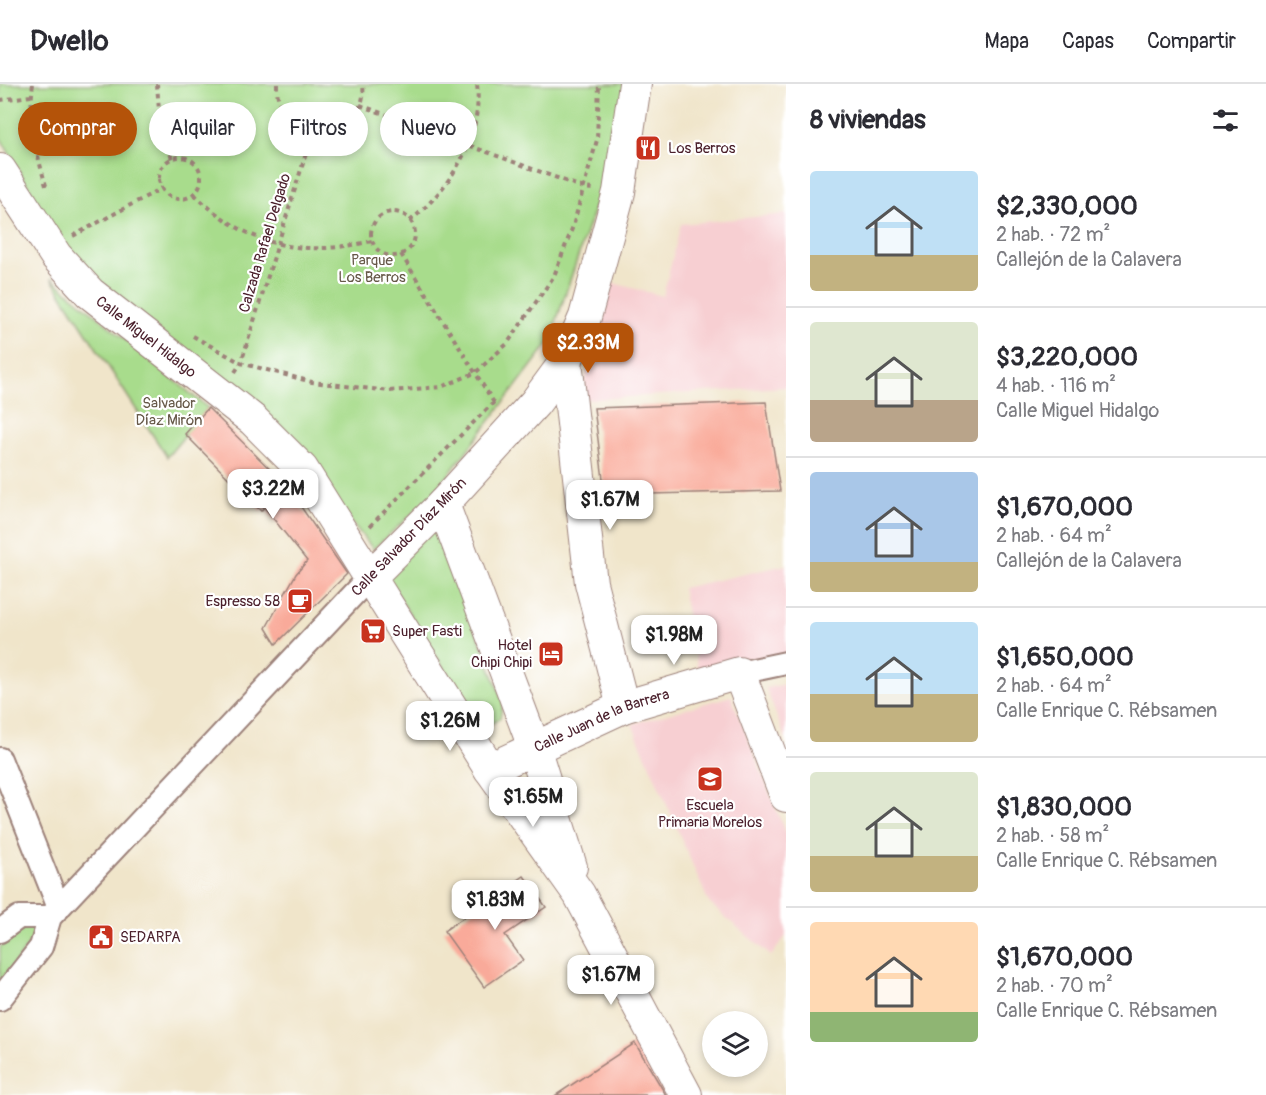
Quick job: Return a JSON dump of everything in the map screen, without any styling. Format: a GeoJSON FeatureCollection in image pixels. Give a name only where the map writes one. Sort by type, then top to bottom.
{"type":"FeatureCollection","features":[{"type":"Feature","properties":{"kind":"main road","name":"Calle Salvador Díaz Mirón"},"geometry":{"type":"LineString","coordinates":[[370,577],[443,504],[535,404],[567,361],[585,317],[619,192],[635,84]]}},
{"type":"Feature","properties":{"kind":"main road","name":"Calle Miguel Hidalgo"},"geometry":{"type":"LineString","coordinates":[[0,170],[56,256],[90,293],[254,420],[302,469],[490,769],[579,894]]}},
{"type":"Feature","properties":{"kind":"main road"},"geometry":{"type":"LineString","coordinates":[[567,361],[591,583],[623,707]]}},
{"type":"Feature","properties":{"kind":"main road"},"geometry":{"type":"LineString","coordinates":[[443,504],[534,747],[579,894],[686,1095]]}},
{"type":"Feature","properties":{"kind":"main road"},"geometry":{"type":"LineString","coordinates":[[739,673],[786,796]]}},
{"type":"Feature","properties":{"kind":"main road","name":"Calle Juan de la Barrera"},"geometry":{"type":"LineString","coordinates":[[490,769],[623,707],[739,673]]}},
{"type":"Feature","properties":{"kind":"street","name":"Calle Salvador Díaz Mirón"},"geometry":{"type":"LineString","coordinates":[[0,999],[41,947],[55,912],[370,577]]}},
{"type":"Feature","properties":{"kind":"street","name":"Calle Juan de la Barrera"},"geometry":{"type":"LineString","coordinates":[[739,673],[786,663]]}},
{"type":"Feature","properties":{"kind":"street"},"geometry":{"type":"LineString","coordinates":[[0,759],[55,912],[19,917],[0,931]]}},
{"type":"Feature","properties":{"kind":"path"},"geometry":{"type":"LineString","coordinates":[[33,84],[31,96],[36,151],[48,192]]}},
{"type":"Feature","properties":{"kind":"path"},"geometry":{"type":"LineString","coordinates":[[157,84],[159,124],[172,159]]}},
{"type":"Feature","properties":{"kind":"path"},"geometry":{"type":"LineString","coordinates":[[277,84],[279,102]]}},
{"type":"Feature","properties":{"kind":"path"},"geometry":{"type":"LineString","coordinates":[[360,102],[363,84]]}},
{"type":"Feature","properties":{"kind":"path"},"geometry":{"type":"LineString","coordinates":[[476,102],[477,84]]}},
{"type":"Feature","properties":{"kind":"path"},"geometry":{"type":"LineString","coordinates":[[191,335],[241,363],[312,382],[389,391],[441,387],[476,374],[507,344],[554,276],[584,188],[597,140],[599,84]]}},
{"type":"Feature","properties":{"kind":"path"},"geometry":{"type":"LineString","coordinates":[[0,100],[31,96]]}},
{"type":"Feature","properties":{"kind":"path"},"geometry":{"type":"LineString","coordinates":[[477,148],[584,188]]}},
{"type":"Feature","properties":{"kind":"path","name":"Calzada Rafael Delgado"},"geometry":{"type":"LineString","coordinates":[[241,363],[305,156]]}},
{"type":"Feature","properties":{"kind":"path"},"geometry":{"type":"LineString","coordinates":[[410,221],[428,206],[456,172],[463,156]]}},
{"type":"Feature","properties":{"kind":"path"},"geometry":{"type":"LineString","coordinates":[[172,159],[191,160],[200,170],[201,183],[194,194],[183,199],[176,199],[162,188],[160,174],[172,159]]}},
{"type":"Feature","properties":{"kind":"path"},"geometry":{"type":"LineString","coordinates":[[69,238],[162,188]]}},
{"type":"Feature","properties":{"kind":"path"},"geometry":{"type":"LineString","coordinates":[[194,194],[216,215],[245,233],[278,245],[321,250],[339,249],[372,241]]}},
{"type":"Feature","properties":{"kind":"path"},"geometry":{"type":"LineString","coordinates":[[394,213],[410,221],[414,240],[401,254],[387,255],[375,247],[372,241],[372,229],[383,215],[394,213]]}},
{"type":"Feature","properties":{"kind":"path"},"geometry":{"type":"LineString","coordinates":[[65,229],[69,238],[78,246]]}},
{"type":"Feature","properties":{"kind":"path"},"geometry":{"type":"LineString","coordinates":[[401,254],[511,430]]}},
{"type":"Feature","properties":{"kind":"path"},"geometry":{"type":"LineString","coordinates":[[350,546],[494,402]]}},
{"type":"Feature","properties":{"kind":"shaded area"},"geometry":{"type":"Polygon","coordinates":[[[786,214],[786,387],[581,400],[605,281],[663,296],[681,224],[786,214]]]}},
{"type":"Feature","properties":{"kind":"shaded area"},"geometry":{"type":"Polygon","coordinates":[[[786,565],[786,658],[699,675],[682,588],[786,565]]]}},
{"type":"Feature","properties":{"kind":"shaded area"},"geometry":{"type":"Polygon","coordinates":[[[786,684],[786,741],[766,688],[786,684]]]}},
{"type":"Feature","properties":{"kind":"shaded area","name":"Escuela Primaria Morelos"},"geometry":{"type":"Polygon","coordinates":[[[731,696],[786,834],[786,936],[771,956],[709,903],[632,724],[731,696]]]}},
{"type":"Feature","properties":{"kind":"green space","name":"Parque Los Berros"},"geometry":{"type":"Polygon","coordinates":[[[0,84],[636,84],[549,343],[434,494],[373,549],[280,433],[66,253],[0,137],[0,84]]]}},
{"type":"Feature","properties":{"kind":"green space","name":"Salvador Díaz Mirón"},"geometry":{"type":"Polygon","coordinates":[[[51,278],[208,408],[167,457],[51,278]]]}},
{"type":"Feature","properties":{"kind":"green space"},"geometry":{"type":"Polygon","coordinates":[[[436,522],[503,702],[500,718],[491,724],[479,724],[387,578],[436,522]]]}},
{"type":"Feature","properties":{"kind":"green space"},"geometry":{"type":"Polygon","coordinates":[[[32,922],[42,927],[0,983],[0,947],[32,922]]]}},
{"type":"Feature","properties":{"kind":"building"},"geometry":{"type":"Polygon","coordinates":[[[766,402],[780,491],[605,495],[594,408],[766,402]]]}},
{"type":"Feature","properties":{"kind":"building"},"geometry":{"type":"Polygon","coordinates":[[[208,408],[286,485],[347,574],[276,644],[266,628],[296,574],[307,561],[264,507],[261,511],[185,434],[208,408]]]}},
{"type":"Feature","properties":{"kind":"building"},"geometry":{"type":"Polygon","coordinates":[[[524,876],[546,907],[505,935],[523,960],[484,987],[444,931],[524,876]]]}},
{"type":"Feature","properties":{"kind":"building"},"geometry":{"type":"Polygon","coordinates":[[[635,1043],[666,1095],[556,1095],[635,1043]]]}},
{"type":"Feature","properties":{"kind":"place","name":"Los Berros"},"geometry":{"type":"Point","coordinates":[648,148]}},
{"type":"Feature","properties":{"kind":"place","name":"Espresso 58"},"geometry":{"type":"Point","coordinates":[300,601]}},
{"type":"Feature","properties":{"kind":"place","name":"Super Fasti"},"geometry":{"type":"Point","coordinates":[373,631]}},
{"type":"Feature","properties":{"kind":"place","name":"Hotel Chipi Chipi"},"geometry":{"type":"Point","coordinates":[551,654]}},
{"type":"Feature","properties":{"kind":"place","name":"Escuela Primaria Morelos"},"geometry":{"type":"Point","coordinates":[710,779]}},
{"type":"Feature","properties":{"kind":"place","name":"SEDARPA"},"geometry":{"type":"Point","coordinates":[101,937]}}]}
